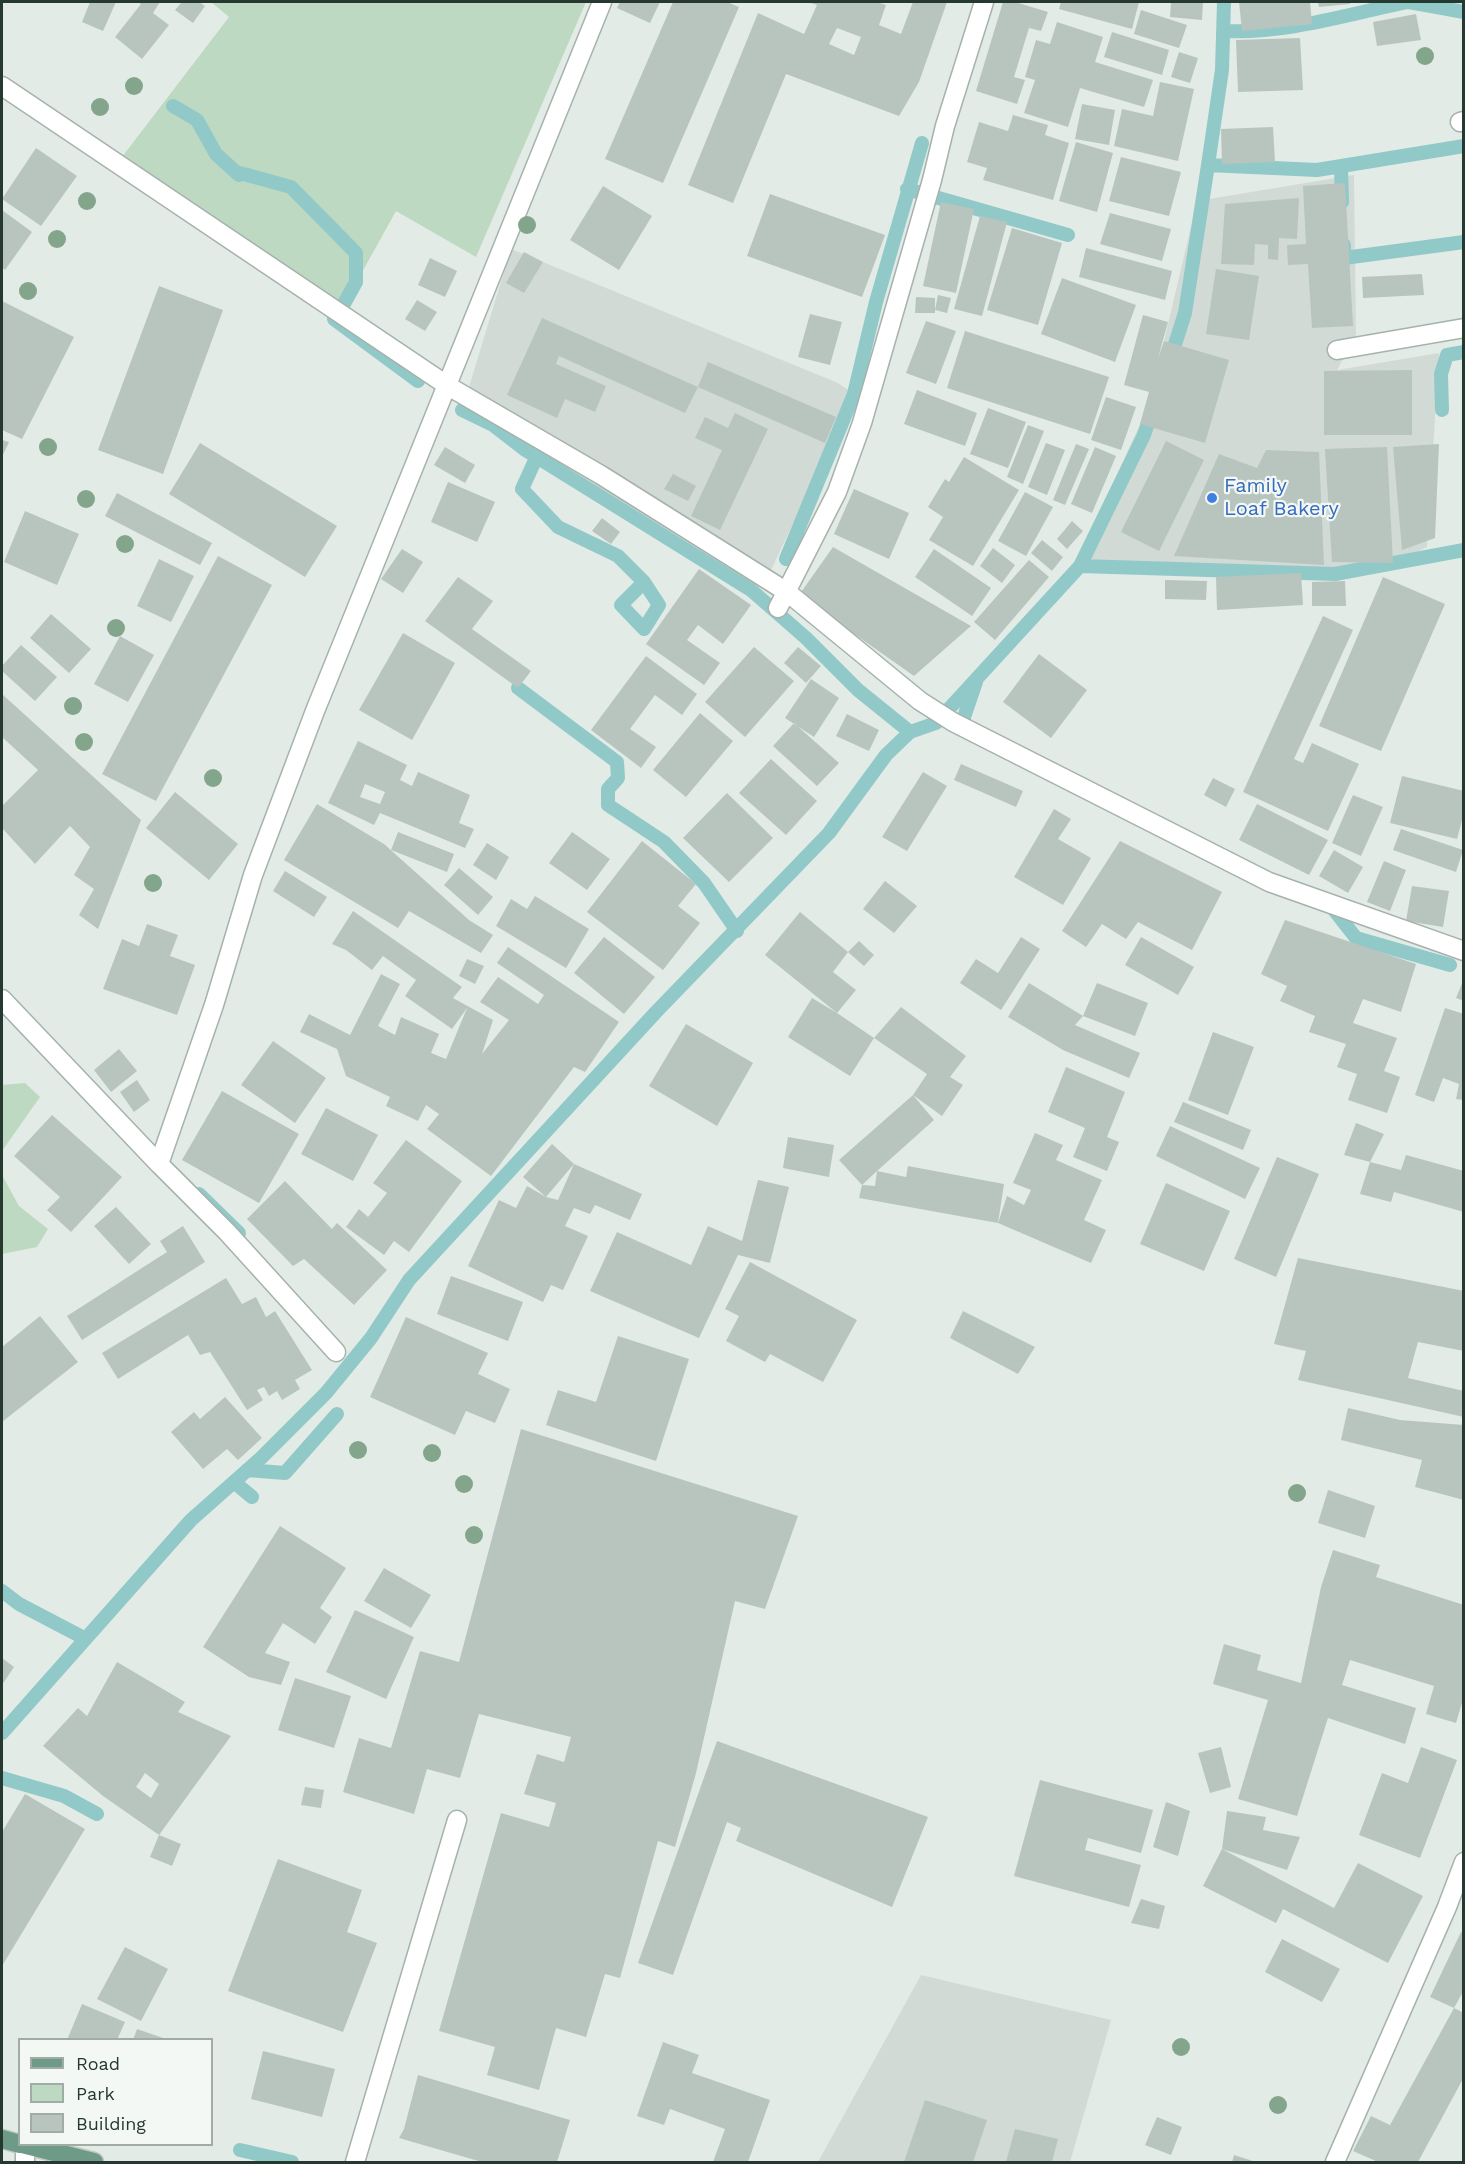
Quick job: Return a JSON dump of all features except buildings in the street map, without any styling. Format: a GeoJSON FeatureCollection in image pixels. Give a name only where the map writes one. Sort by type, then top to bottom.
{"type":"FeatureCollection","features":[{"type":"Feature","properties":{"kind":"main road"},"geometry":{"type":"LineString","coordinates":[[2,2139],[23,2149],[94,2163]]}},
{"type":"Feature","properties":{"kind":"street"},"geometry":{"type":"LineString","coordinates":[[159,1164],[214,1005],[253,875],[320,700],[602,2]]}},
{"type":"Feature","properties":{"kind":"street"},"geometry":{"type":"LineString","coordinates":[[778,608],[837,492],[862,423],[932,180],[945,126],[984,2]]}},
{"type":"Feature","properties":{"kind":"street"},"geometry":{"type":"LineString","coordinates":[[2,86],[448,386],[601,475],[787,592],[920,701],[945,717],[1269,882],[1464,951]]}},
{"type":"Feature","properties":{"kind":"street"},"geometry":{"type":"LineString","coordinates":[[1337,350],[1464,328]]}},
{"type":"Feature","properties":{"kind":"street"},"geometry":{"type":"LineString","coordinates":[[2,999],[227,1232],[336,1352]]}},
{"type":"Feature","properties":{"kind":"street"},"geometry":{"type":"LineString","coordinates":[[356,2163],[457,1820]]}},
{"type":"Feature","properties":{"kind":"street"},"geometry":{"type":"LineString","coordinates":[[1335,2163],[1447,1907],[1464,1862]]}},
{"type":"Feature","properties":{"kind":"shaded area"},"geometry":{"type":"Polygon","coordinates":[[[1354,175],[1356,336],[1337,370],[1439,353],[1427,547],[1393,563],[1337,571],[1153,566],[1079,559],[1140,424],[1164,341],[1197,201],[1354,175]]]}},
{"type":"Feature","properties":{"kind":"shaded area"},"geometry":{"type":"Polygon","coordinates":[[[511,249],[838,383],[854,394],[764,585],[462,410],[511,249]]]}},
{"type":"Feature","properties":{"kind":"shaded area"},"geometry":{"type":"Polygon","coordinates":[[[921,1975],[1111,2020],[1070,2162],[818,2162],[921,1975]]]}},
{"type":"Feature","properties":{"kind":"green space"},"geometry":{"type":"Polygon","coordinates":[[[211,2],[586,2],[476,257],[396,211],[340,312],[122,157],[229,17],[211,2]]]}},
{"type":"Feature","properties":{"kind":"green space"},"geometry":{"type":"Polygon","coordinates":[[[25,1083],[40,1097],[2,1151],[2,1085],[25,1083]]]}},
{"type":"Feature","properties":{"kind":"green space"},"geometry":{"type":"Polygon","coordinates":[[[2,1175],[19,1206],[48,1229],[37,1247],[2,1254],[2,1175]]]}},
{"type":"Feature","properties":{"kind":"waterway"},"geometry":{"type":"LineString","coordinates":[[1170,360],[1185,313],[1208,165],[1222,70],[1224,2]]}},
{"type":"Feature","properties":{"kind":"waterway"},"geometry":{"type":"LineString","coordinates":[[1225,31],[1294,26],[1408,2]]}},
{"type":"Feature","properties":{"kind":"waterway"},"geometry":{"type":"LineString","coordinates":[[1409,2],[1464,12]]}},
{"type":"Feature","properties":{"kind":"waterway"},"geometry":{"type":"LineString","coordinates":[[173,106],[197,120],[216,154],[239,175],[240,173],[291,187],[356,253],[356,282],[335,320]]}},
{"type":"Feature","properties":{"kind":"waterway"},"geometry":{"type":"LineString","coordinates":[[786,559],[854,394],[876,302],[922,143]]}},
{"type":"Feature","properties":{"kind":"waterway"},"geometry":{"type":"LineString","coordinates":[[1208,165],[1317,170],[1464,146]]}},
{"type":"Feature","properties":{"kind":"waterway"},"geometry":{"type":"LineString","coordinates":[[1341,166],[1342,202]]}},
{"type":"Feature","properties":{"kind":"waterway"},"geometry":{"type":"LineString","coordinates":[[907,189],[1068,235]]}},
{"type":"Feature","properties":{"kind":"waterway"},"geometry":{"type":"LineString","coordinates":[[1344,245],[1344,258],[1464,242]]}},
{"type":"Feature","properties":{"kind":"waterway"},"geometry":{"type":"LineString","coordinates":[[334,319],[418,381]]}},
{"type":"Feature","properties":{"kind":"waterway"},"geometry":{"type":"LineString","coordinates":[[1442,410],[1441,374],[1447,355],[1464,352]]}},
{"type":"Feature","properties":{"kind":"waterway"},"geometry":{"type":"LineString","coordinates":[[2,1733],[191,1520],[261,1458],[326,1393],[371,1338],[409,1280],[656,1012],[829,833],[886,755],[910,732],[936,723],[1080,566],[1144,435],[1153,409]]}},
{"type":"Feature","properties":{"kind":"waterway"},"geometry":{"type":"LineString","coordinates":[[462,410],[493,425],[524,449],[751,590],[806,638],[858,690],[910,732]]}},
{"type":"Feature","properties":{"kind":"waterway"},"geometry":{"type":"LineString","coordinates":[[537,456],[522,489],[558,527],[618,556],[644,582],[659,605],[644,629],[621,605],[644,582]]}},
{"type":"Feature","properties":{"kind":"waterway"},"geometry":{"type":"LineString","coordinates":[[1080,566],[1335,574],[1464,550]]}},
{"type":"Feature","properties":{"kind":"waterway"},"geometry":{"type":"LineString","coordinates":[[972,733],[963,720],[976,682]]}},
{"type":"Feature","properties":{"kind":"waterway"},"geometry":{"type":"LineString","coordinates":[[518,688],[617,762],[618,778],[608,789],[608,805],[664,842],[704,883],[737,931]]}},
{"type":"Feature","properties":{"kind":"waterway"},"geometry":{"type":"LineString","coordinates":[[1327,901],[1356,938],[1450,965]]}},
{"type":"Feature","properties":{"kind":"waterway"},"geometry":{"type":"LineString","coordinates":[[199,1194],[239,1233]]}},
{"type":"Feature","properties":{"kind":"waterway"},"geometry":{"type":"LineString","coordinates":[[247,1470],[285,1473],[337,1414]]}},
{"type":"Feature","properties":{"kind":"waterway"},"geometry":{"type":"LineString","coordinates":[[234,1482],[252,1497]]}},
{"type":"Feature","properties":{"kind":"waterway"},"geometry":{"type":"LineString","coordinates":[[2,1591],[19,1604],[84,1638]]}},
{"type":"Feature","properties":{"kind":"waterway"},"geometry":{"type":"LineString","coordinates":[[2,1778],[64,1796],[97,1814]]}},
{"type":"Feature","properties":{"kind":"waterway"},"geometry":{"type":"LineString","coordinates":[[240,2150],[292,2162]]}},
{"type":"Feature","properties":{"kind":"place","name":"Family Loaf Bakery"},"geometry":{"type":"Point","coordinates":[1212,498]}}]}
